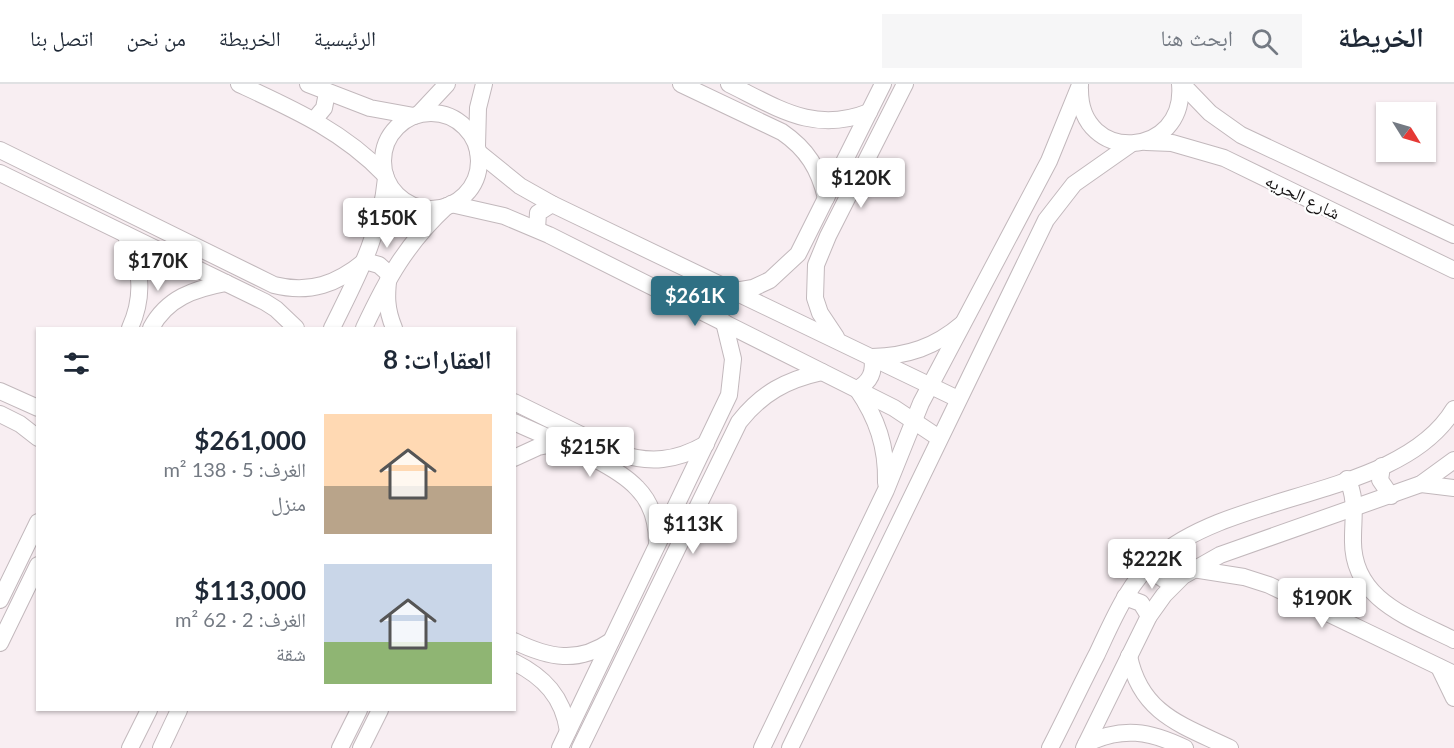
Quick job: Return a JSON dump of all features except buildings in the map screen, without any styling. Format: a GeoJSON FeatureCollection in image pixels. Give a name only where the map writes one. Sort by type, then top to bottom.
{"type":"FeatureCollection","features":[{"type":"Feature","properties":{"kind":"street"},"geometry":{"type":"LineString","coordinates":[[239,84],[314,120],[352,144],[385,176],[400,198],[411,205],[422,208],[449,205],[486,211],[537,229],[857,389],[939,438]]}},
{"type":"Feature","properties":{"kind":"street"},"geometry":{"type":"LineString","coordinates":[[308,84],[369,108],[417,115],[443,115],[455,119],[472,136],[477,149],[520,186],[552,204],[958,399]]}},
{"type":"Feature","properties":{"kind":"street"},"geometry":{"type":"LineString","coordinates":[[332,327],[365,261],[380,221],[385,176],[384,151],[388,140],[394,130],[417,115],[447,84]]}},
{"type":"Feature","properties":{"kind":"street"},"geometry":{"type":"LineString","coordinates":[[364,327],[389,274],[409,245],[449,205],[466,192],[476,177],[478,108],[484,84]]}},
{"type":"Feature","properties":{"kind":"street"},"geometry":{"type":"LineString","coordinates":[[681,84],[782,132],[807,153],[823,182],[826,198]]}},
{"type":"Feature","properties":{"kind":"street"},"geometry":{"type":"LineString","coordinates":[[729,84],[792,114],[822,122],[838,122],[869,112]]}},
{"type":"Feature","properties":{"kind":"street"},"geometry":{"type":"LineString","coordinates":[[735,291],[753,288],[770,280],[798,254],[884,84]]}},
{"type":"Feature","properties":{"kind":"street"},"geometry":{"type":"LineString","coordinates":[[838,340],[828,328],[818,306],[814,281],[816,265],[828,236],[905,84]]}},
{"type":"Feature","properties":{"kind":"street"},"geometry":{"type":"LineString","coordinates":[[790,748],[1029,252],[1057,204],[1084,175],[1139,143],[1160,135],[1178,111],[1181,84]]}},
{"type":"Feature","properties":{"kind":"street","name":"شارع الحريه"},"geometry":{"type":"LineString","coordinates":[[1181,84],[1194,99],[1227,126],[1454,235]]}},
{"type":"Feature","properties":{"kind":"street"},"geometry":{"type":"LineString","coordinates":[[762,748],[886,490],[913,421],[1038,184],[1080,85]]}},
{"type":"Feature","properties":{"kind":"street","name":"شارع الحريه"},"geometry":{"type":"LineString","coordinates":[[1080,85],[1084,114],[1092,127],[1110,140],[1198,149],[1248,168],[1454,270]]}},
{"type":"Feature","properties":{"kind":"street"},"geometry":{"type":"LineString","coordinates":[[314,120],[324,108],[327,93]]}},
{"type":"Feature","properties":{"kind":"street"},"geometry":{"type":"LineString","coordinates":[[782,132],[790,126],[792,114]]}},
{"type":"Feature","properties":{"kind":"street"},"geometry":{"type":"LineString","coordinates":[[1248,168],[1245,157],[1247,152],[1251,147],[1262,144]]}},
{"type":"Feature","properties":{"kind":"street"},"geometry":{"type":"LineString","coordinates":[[0,150],[274,285],[303,289],[320,287],[336,281],[365,261]]}},
{"type":"Feature","properties":{"kind":"street"},"geometry":{"type":"LineString","coordinates":[[0,173],[265,302],[295,327]]}},
{"type":"Feature","properties":{"kind":"street"},"geometry":{"type":"LineString","coordinates":[[1038,184],[1045,178],[1057,182],[1060,189],[1057,204]]}},
{"type":"Feature","properties":{"kind":"street"},"geometry":{"type":"LineString","coordinates":[[537,229],[538,213],[552,204]]}},
{"type":"Feature","properties":{"kind":"street"},"geometry":{"type":"LineString","coordinates":[[125,234],[138,263],[140,292],[138,308],[130,327]]}},
{"type":"Feature","properties":{"kind":"street"},"geometry":{"type":"LineString","coordinates":[[798,254],[805,263],[816,265]]}},
{"type":"Feature","properties":{"kind":"street"},"geometry":{"type":"LineString","coordinates":[[365,261],[379,265],[389,274]]}},
{"type":"Feature","properties":{"kind":"street"},"geometry":{"type":"LineString","coordinates":[[389,274],[386,294],[388,314],[394,327]]}},
{"type":"Feature","properties":{"kind":"street"},"geometry":{"type":"LineString","coordinates":[[138,308],[148,306],[154,323],[179,297],[192,291],[226,283]]}},
{"type":"Feature","properties":{"kind":"street"},"geometry":{"type":"LineString","coordinates":[[265,302],[272,300],[275,295],[274,285]]}},
{"type":"Feature","properties":{"kind":"street"},"geometry":{"type":"LineString","coordinates":[[872,357],[895,356],[926,348],[943,339],[967,320]]}},
{"type":"Feature","properties":{"kind":"street"},"geometry":{"type":"LineString","coordinates":[[560,748],[721,412],[731,386],[733,358],[724,322]]}},
{"type":"Feature","properties":{"kind":"street"},"geometry":{"type":"LineString","coordinates":[[857,389],[869,380],[874,364],[872,357]]}},
{"type":"Feature","properties":{"kind":"street"},"geometry":{"type":"LineString","coordinates":[[580,748],[739,422],[766,393],[783,383],[822,372]]}},
{"type":"Feature","properties":{"kind":"street"},"geometry":{"type":"LineString","coordinates":[[857,389],[878,427],[884,447],[886,490]]}},
{"type":"Feature","properties":{"kind":"street"},"geometry":{"type":"LineString","coordinates":[[0,391],[33,407],[29,417],[20,424]]}},
{"type":"Feature","properties":{"kind":"street"},"geometry":{"type":"LineString","coordinates":[[516,403],[596,452],[625,477],[647,500],[655,523],[657,547]]}},
{"type":"Feature","properties":{"kind":"street"},"geometry":{"type":"LineString","coordinates":[[1050,748],[1125,597],[1155,559],[1195,533],[1382,466],[1420,447],[1435,434],[1454,409]]}},
{"type":"Feature","properties":{"kind":"street"},"geometry":{"type":"LineString","coordinates":[[721,412],[734,414],[739,422]]}},
{"type":"Feature","properties":{"kind":"street"},"geometry":{"type":"LineString","coordinates":[[0,414],[20,424],[36,436]]}},
{"type":"Feature","properties":{"kind":"street"},"geometry":{"type":"LineString","coordinates":[[516,423],[558,443],[635,459],[654,461],[672,459],[706,444]]}},
{"type":"Feature","properties":{"kind":"street"},"geometry":{"type":"LineString","coordinates":[[516,457],[538,447],[558,443]]}},
{"type":"Feature","properties":{"kind":"street"},"geometry":{"type":"LineString","coordinates":[[1085,746],[1149,616],[1172,585],[1193,569],[1220,555],[1421,484],[1454,460]]}},
{"type":"Feature","properties":{"kind":"street"},"geometry":{"type":"LineString","coordinates":[[1382,466],[1380,473],[1382,486],[1391,496]]}},
{"type":"Feature","properties":{"kind":"street"},"geometry":{"type":"LineString","coordinates":[[1347,479],[1353,493],[1353,540],[1358,571],[1375,597],[1401,614],[1454,640]]}},
{"type":"Feature","properties":{"kind":"street"},"geometry":{"type":"LineString","coordinates":[[1421,484],[1454,488]]}},
{"type":"Feature","properties":{"kind":"street"},"geometry":{"type":"LineString","coordinates":[[1,595],[36,526]]}},
{"type":"Feature","properties":{"kind":"street"},"geometry":{"type":"LineString","coordinates":[[1155,559],[1159,576],[1172,585]]}},
{"type":"Feature","properties":{"kind":"street"},"geometry":{"type":"LineString","coordinates":[[0,643],[36,569]]}},
{"type":"Feature","properties":{"kind":"street"},"geometry":{"type":"LineString","coordinates":[[1193,569],[1244,577],[1269,585],[1447,671],[1454,698]]}},
{"type":"Feature","properties":{"kind":"street"},"geometry":{"type":"LineString","coordinates":[[1125,597],[1142,603],[1149,616]]}},
{"type":"Feature","properties":{"kind":"street"},"geometry":{"type":"LineString","coordinates":[[1384,640],[1380,627],[1382,620],[1387,615],[1401,614]]}},
{"type":"Feature","properties":{"kind":"street"},"geometry":{"type":"LineString","coordinates":[[516,642],[546,655],[563,658],[581,656],[597,650],[612,640]]}},
{"type":"Feature","properties":{"kind":"street"},"geometry":{"type":"LineString","coordinates":[[536,674],[544,668],[546,655]]}},
{"type":"Feature","properties":{"kind":"street"},"geometry":{"type":"LineString","coordinates":[[1129,656],[1140,689],[1164,715],[1230,748]]}},
{"type":"Feature","properties":{"kind":"street"},"geometry":{"type":"LineString","coordinates":[[516,663],[536,674],[559,700],[566,716],[568,731]]}},
{"type":"Feature","properties":{"kind":"street"},"geometry":{"type":"LineString","coordinates":[[130,748],[148,711]]}},
{"type":"Feature","properties":{"kind":"street"},"geometry":{"type":"LineString","coordinates":[[160,748],[178,711]]}},
{"type":"Feature","properties":{"kind":"street"},"geometry":{"type":"LineString","coordinates":[[340,748],[358,711]]}},
{"type":"Feature","properties":{"kind":"street"},"geometry":{"type":"LineString","coordinates":[[361,748],[380,711]]}},
{"type":"Feature","properties":{"kind":"street"},"geometry":{"type":"LineString","coordinates":[[1154,734],[1155,725],[1164,715]]}},
{"type":"Feature","properties":{"kind":"street"},"geometry":{"type":"LineString","coordinates":[[1085,746],[1119,731],[1154,734],[1185,748]]}}]}
